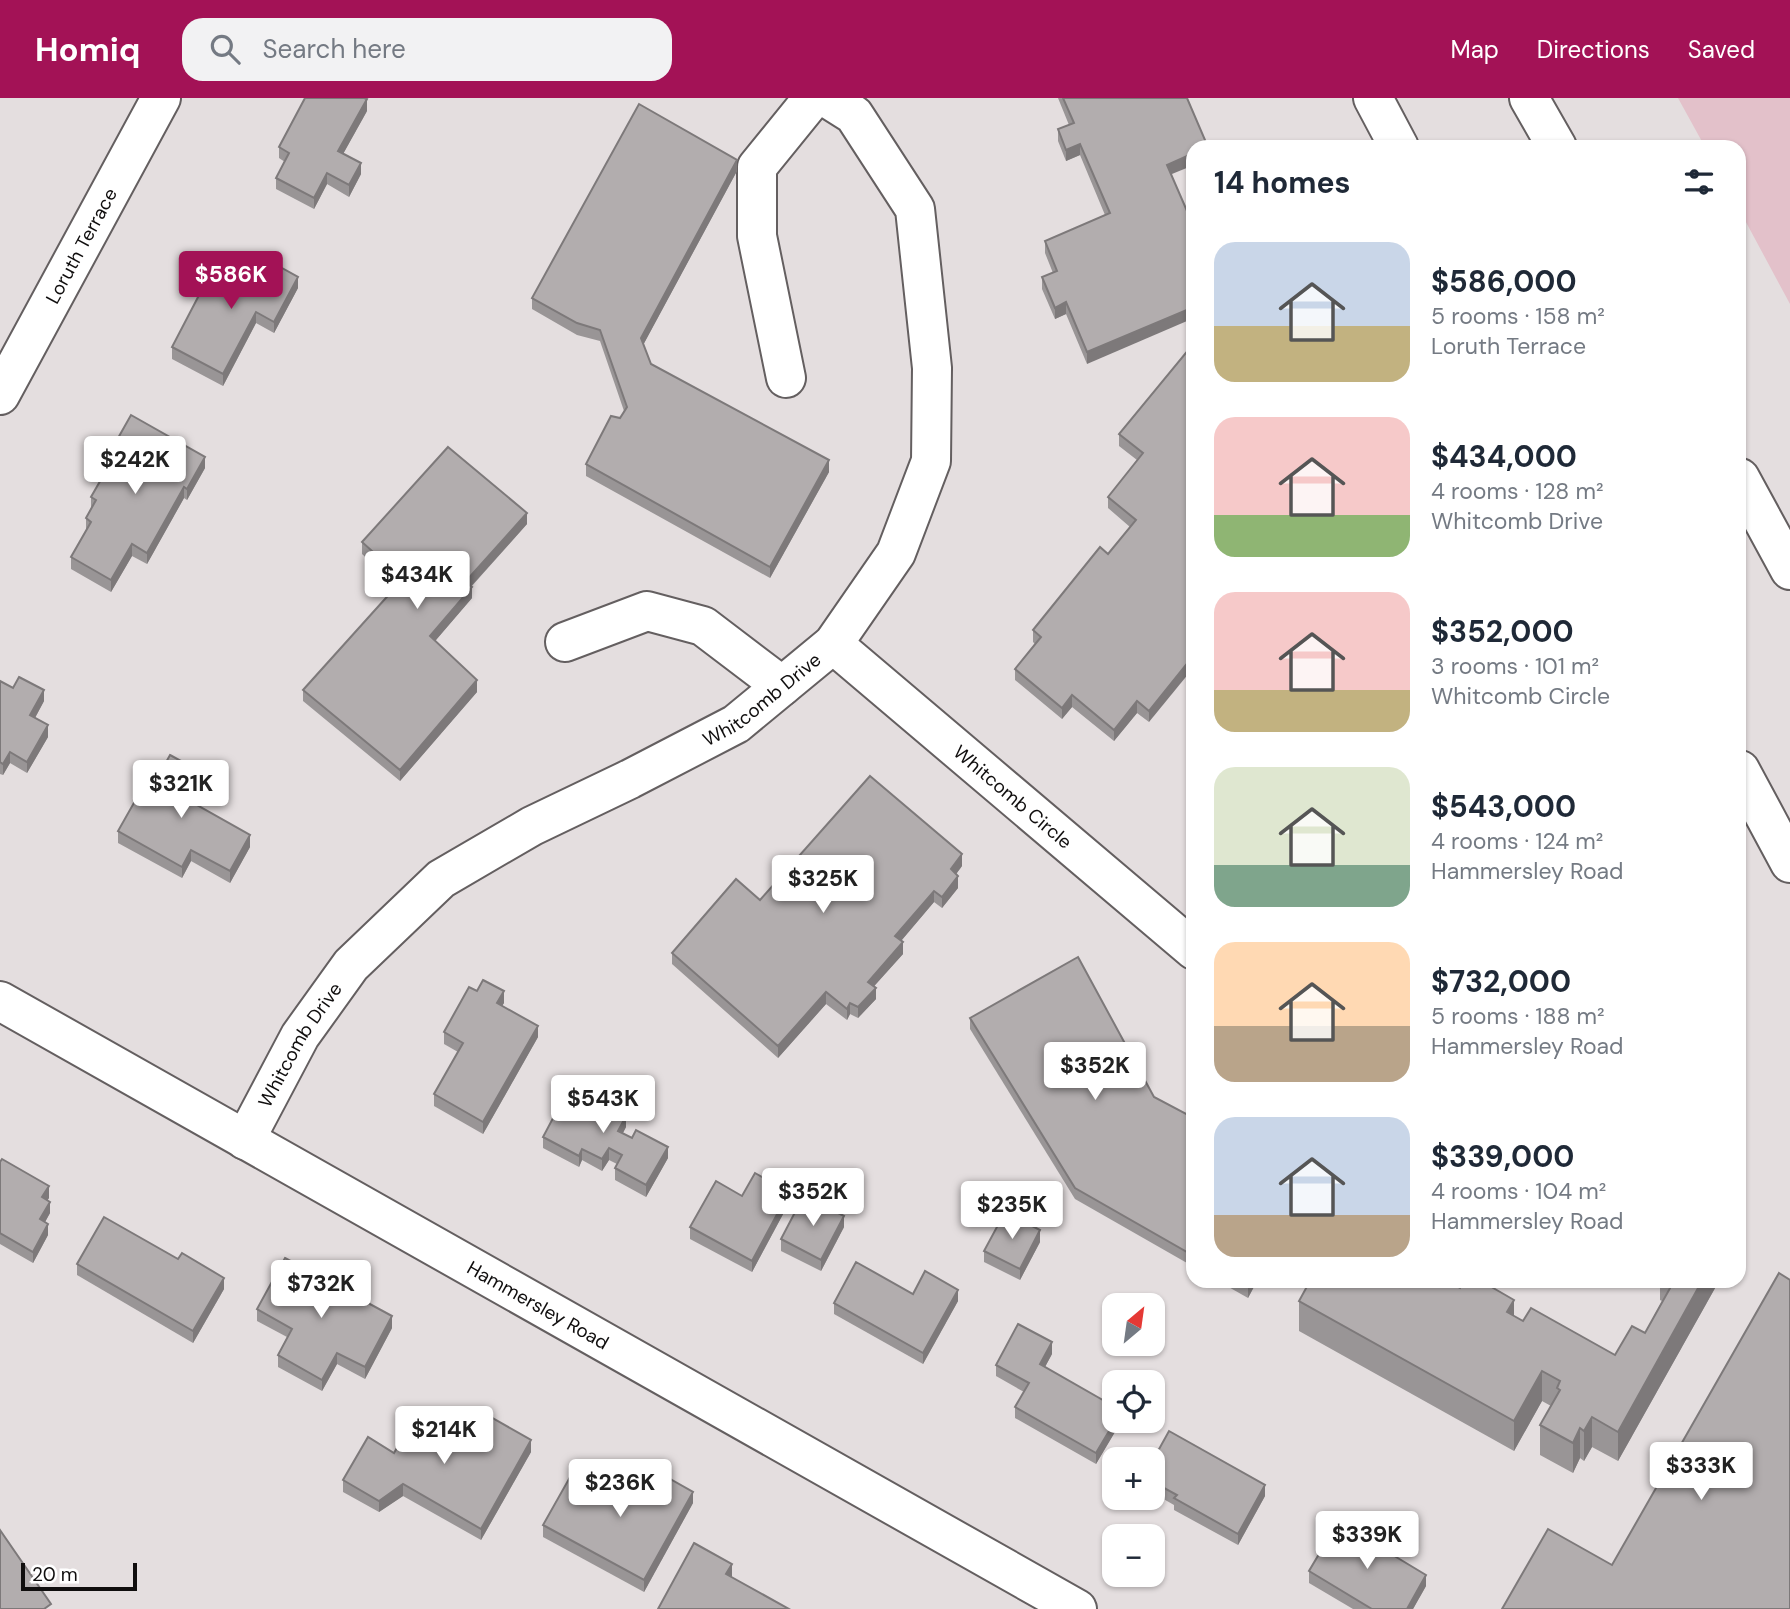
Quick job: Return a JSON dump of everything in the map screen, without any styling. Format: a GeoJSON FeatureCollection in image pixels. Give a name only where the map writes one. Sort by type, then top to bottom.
{"type":"FeatureCollection","features":[{"type":"Feature","properties":{"kind":"main road","name":"Loruth Terrace"},"geometry":{"type":"LineString","coordinates":[[0,395],[161,98]]}},
{"type":"Feature","properties":{"kind":"main road"},"geometry":{"type":"LineString","coordinates":[[786,378],[757,236],[757,167],[813,98]]}},
{"type":"Feature","properties":{"kind":"main road","name":"Whitcomb Drive"},"geometry":{"type":"LineString","coordinates":[[245,1140],[300,1036],[351,965],[442,879],[532,826],[736,724],[833,644],[896,553],[932,461],[932,368],[915,209],[855,115],[827,98]]}},
{"type":"Feature","properties":{"kind":"main road"},"geometry":{"type":"LineString","coordinates":[[1373,98],[1395,140]]}},
{"type":"Feature","properties":{"kind":"main road"},"geometry":{"type":"LineString","coordinates":[[1528,98],[1553,140]]}},
{"type":"Feature","properties":{"kind":"main road"},"geometry":{"type":"LineString","coordinates":[[1746,489],[1790,570]]}},
{"type":"Feature","properties":{"kind":"main road"},"geometry":{"type":"LineString","coordinates":[[565,642],[647,611],[703,626],[782,687]]}},
{"type":"Feature","properties":{"kind":"main road","name":"Whitcomb Circle"},"geometry":{"type":"LineString","coordinates":[[833,644],[1186,943]]}},
{"type":"Feature","properties":{"kind":"main road"},"geometry":{"type":"LineString","coordinates":[[1746,781],[1790,863]]}},
{"type":"Feature","properties":{"kind":"main road","name":"Hammersley Road"},"geometry":{"type":"LineString","coordinates":[[0,1001],[1077,1609]]}},
{"type":"Feature","properties":{"kind":"shaded area"},"geometry":{"type":"Polygon","coordinates":[[[1678,98],[1790,98],[1790,304],[1746,222],[1746,140],[1701,140],[1678,98]]]}},
{"type":"Feature","properties":{"kind":"building"},"geometry":{"type":"Polygon","coordinates":[[[305,98],[367,99],[338,151],[361,163],[349,185],[327,173],[314,198],[276,178],[289,153],[279,147],[305,98]]]}},
{"type":"Feature","properties":{"kind":"building"},"geometry":{"type":"Polygon","coordinates":[[[1063,98],[1187,98],[1205,140],[1186,140],[1186,157],[1167,165],[1186,209],[1186,310],[1087,352],[1066,302],[1055,308],[1042,277],[1057,271],[1045,241],[1110,213],[1080,144],[1066,150],[1058,129],[1074,123],[1063,98]]]}},
{"type":"Feature","properties":{"kind":"building"},"geometry":{"type":"Polygon","coordinates":[[[639,104],[737,160],[641,338],[651,364],[829,460],[770,567],[586,464],[611,416],[620,418],[627,407],[600,330],[577,323],[532,298],[639,104]]]}},
{"type":"Feature","properties":{"kind":"building"},"geometry":{"type":"Polygon","coordinates":[[[226,257],[265,278],[273,263],[298,277],[274,322],[256,312],[223,374],[172,347],[208,278],[213,281],[226,257]]]}},
{"type":"Feature","properties":{"kind":"building"},"geometry":{"type":"Polygon","coordinates":[[[1186,353],[1186,665],[1149,711],[1137,701],[1114,730],[1072,695],[1062,708],[1015,669],[1041,637],[1033,630],[1100,547],[1108,554],[1136,520],[1108,497],[1143,453],[1119,434],[1186,353]]]}},
{"type":"Feature","properties":{"kind":"building"},"geometry":{"type":"Polygon","coordinates":[[[131,415],[205,457],[187,489],[184,487],[147,553],[132,544],[111,580],[71,557],[91,522],[86,518],[96,500],[91,497],[118,450],[113,447],[131,415]]]}},
{"type":"Feature","properties":{"kind":"building"},"geometry":{"type":"Polygon","coordinates":[[[448,447],[527,513],[465,582],[472,587],[430,636],[477,680],[400,770],[303,690],[403,579],[362,542],[448,447]]]}},
{"type":"Feature","properties":{"kind":"building"},"geometry":{"type":"Polygon","coordinates":[[[19,677],[44,690],[30,715],[48,725],[27,762],[10,752],[3,764],[0,762],[0,681],[13,688],[19,677]]]}},
{"type":"Feature","properties":{"kind":"building"},"geometry":{"type":"Polygon","coordinates":[[[170,755],[205,774],[190,801],[250,835],[230,871],[191,850],[182,867],[118,831],[148,778],[155,782],[170,755]]]}},
{"type":"Feature","properties":{"kind":"building"},"geometry":{"type":"Polygon","coordinates":[[[870,776],[962,854],[951,869],[958,876],[942,897],[934,891],[895,936],[903,942],[868,982],[876,988],[858,1007],[850,1003],[847,1009],[826,992],[778,1046],[672,953],[736,879],[760,900],[870,776]]]}},
{"type":"Feature","properties":{"kind":"building"},"geometry":{"type":"Polygon","coordinates":[[[1078,957],[1154,1097],[1186,1114],[1186,1251],[1075,1188],[970,1018],[1078,957]]]}},
{"type":"Feature","properties":{"kind":"building"},"geometry":{"type":"Polygon","coordinates":[[[483,980],[504,991],[497,1003],[538,1026],[483,1122],[434,1094],[463,1043],[444,1032],[469,987],[477,991],[483,980]]]}},
{"type":"Feature","properties":{"kind":"building"},"geometry":{"type":"Polygon","coordinates":[[[570,1086],[626,1116],[618,1131],[632,1138],[636,1130],[668,1147],[646,1185],[615,1168],[622,1155],[609,1148],[602,1159],[582,1149],[579,1156],[543,1137],[570,1086]]]}},
{"type":"Feature","properties":{"kind":"building"},"geometry":{"type":"Polygon","coordinates":[[[2,1159],[49,1186],[42,1197],[50,1202],[40,1219],[48,1224],[33,1252],[0,1233],[2,1159]]]}},
{"type":"Feature","properties":{"kind":"building"},"geometry":{"type":"Polygon","coordinates":[[[755,1173],[789,1192],[752,1261],[690,1227],[716,1181],[742,1196],[755,1173]]]}},
{"type":"Feature","properties":{"kind":"building"},"geometry":{"type":"Polygon","coordinates":[[[804,1195],[844,1216],[821,1260],[781,1239],[804,1195]]]}},
{"type":"Feature","properties":{"kind":"building"},"geometry":{"type":"Polygon","coordinates":[[[1005,1212],[1040,1230],[1020,1269],[984,1251],[1005,1212]]]}},
{"type":"Feature","properties":{"kind":"building"},"geometry":{"type":"Polygon","coordinates":[[[104,1217],[178,1259],[182,1253],[224,1278],[193,1331],[77,1264],[104,1217]]]}},
{"type":"Feature","properties":{"kind":"building"},"geometry":{"type":"Polygon","coordinates":[[[285,1258],[392,1316],[365,1367],[337,1353],[322,1380],[278,1355],[292,1329],[257,1309],[285,1258]]]}},
{"type":"Feature","properties":{"kind":"building"},"geometry":{"type":"Polygon","coordinates":[[[856,1262],[913,1294],[925,1271],[958,1290],[923,1353],[834,1303],[856,1262]]]}},
{"type":"Feature","properties":{"kind":"building"},"geometry":{"type":"Polygon","coordinates":[[[1779,1273],[1790,1280],[1790,1609],[1502,1609],[1548,1529],[1612,1565],[1779,1273]]]}},
{"type":"Feature","properties":{"kind":"building"},"geometry":{"type":"Polygon","coordinates":[[[1306,1288],[1493,1288],[1514,1300],[1507,1312],[1523,1321],[1531,1308],[1615,1355],[1632,1326],[1645,1333],[1670,1288],[1698,1288],[1618,1432],[1592,1417],[1584,1431],[1580,1428],[1573,1443],[1540,1425],[1560,1390],[1557,1388],[1560,1381],[1542,1371],[1514,1421],[1299,1301],[1306,1288]]]}},
{"type":"Feature","properties":{"kind":"building"},"geometry":{"type":"Polygon","coordinates":[[[1018,1324],[1052,1342],[1040,1364],[1102,1400],[1102,1433],[1108,1433],[1096,1453],[1015,1407],[1029,1383],[996,1365],[1018,1324]]]}},
{"type":"Feature","properties":{"kind":"building"},"geometry":{"type":"Polygon","coordinates":[[[418,1411],[456,1433],[451,1442],[461,1448],[482,1412],[531,1440],[481,1529],[403,1484],[379,1501],[343,1480],[368,1437],[394,1453],[418,1411]]]}},
{"type":"Feature","properties":{"kind":"building"},"geometry":{"type":"Polygon","coordinates":[[[1169,1431],[1265,1485],[1238,1534],[1174,1498],[1177,1495],[1165,1488],[1165,1447],[1160,1447],[1169,1431]]]}},
{"type":"Feature","properties":{"kind":"building"},"geometry":{"type":"Polygon","coordinates":[[[649,1467],[693,1492],[644,1580],[543,1525],[574,1470],[630,1501],[649,1467]]]}},
{"type":"Feature","properties":{"kind":"building"},"geometry":{"type":"Polygon","coordinates":[[[1338,1522],[1426,1575],[1407,1609],[1372,1609],[1309,1571],[1338,1522]]]}},
{"type":"Feature","properties":{"kind":"building"},"geometry":{"type":"Polygon","coordinates":[[[0,1530],[51,1604],[44,1609],[0,1609],[0,1530]]]}},
{"type":"Feature","properties":{"kind":"building"},"geometry":{"type":"Polygon","coordinates":[[[694,1543],[732,1564],[726,1574],[789,1609],[658,1609],[694,1543]]]}}]}
